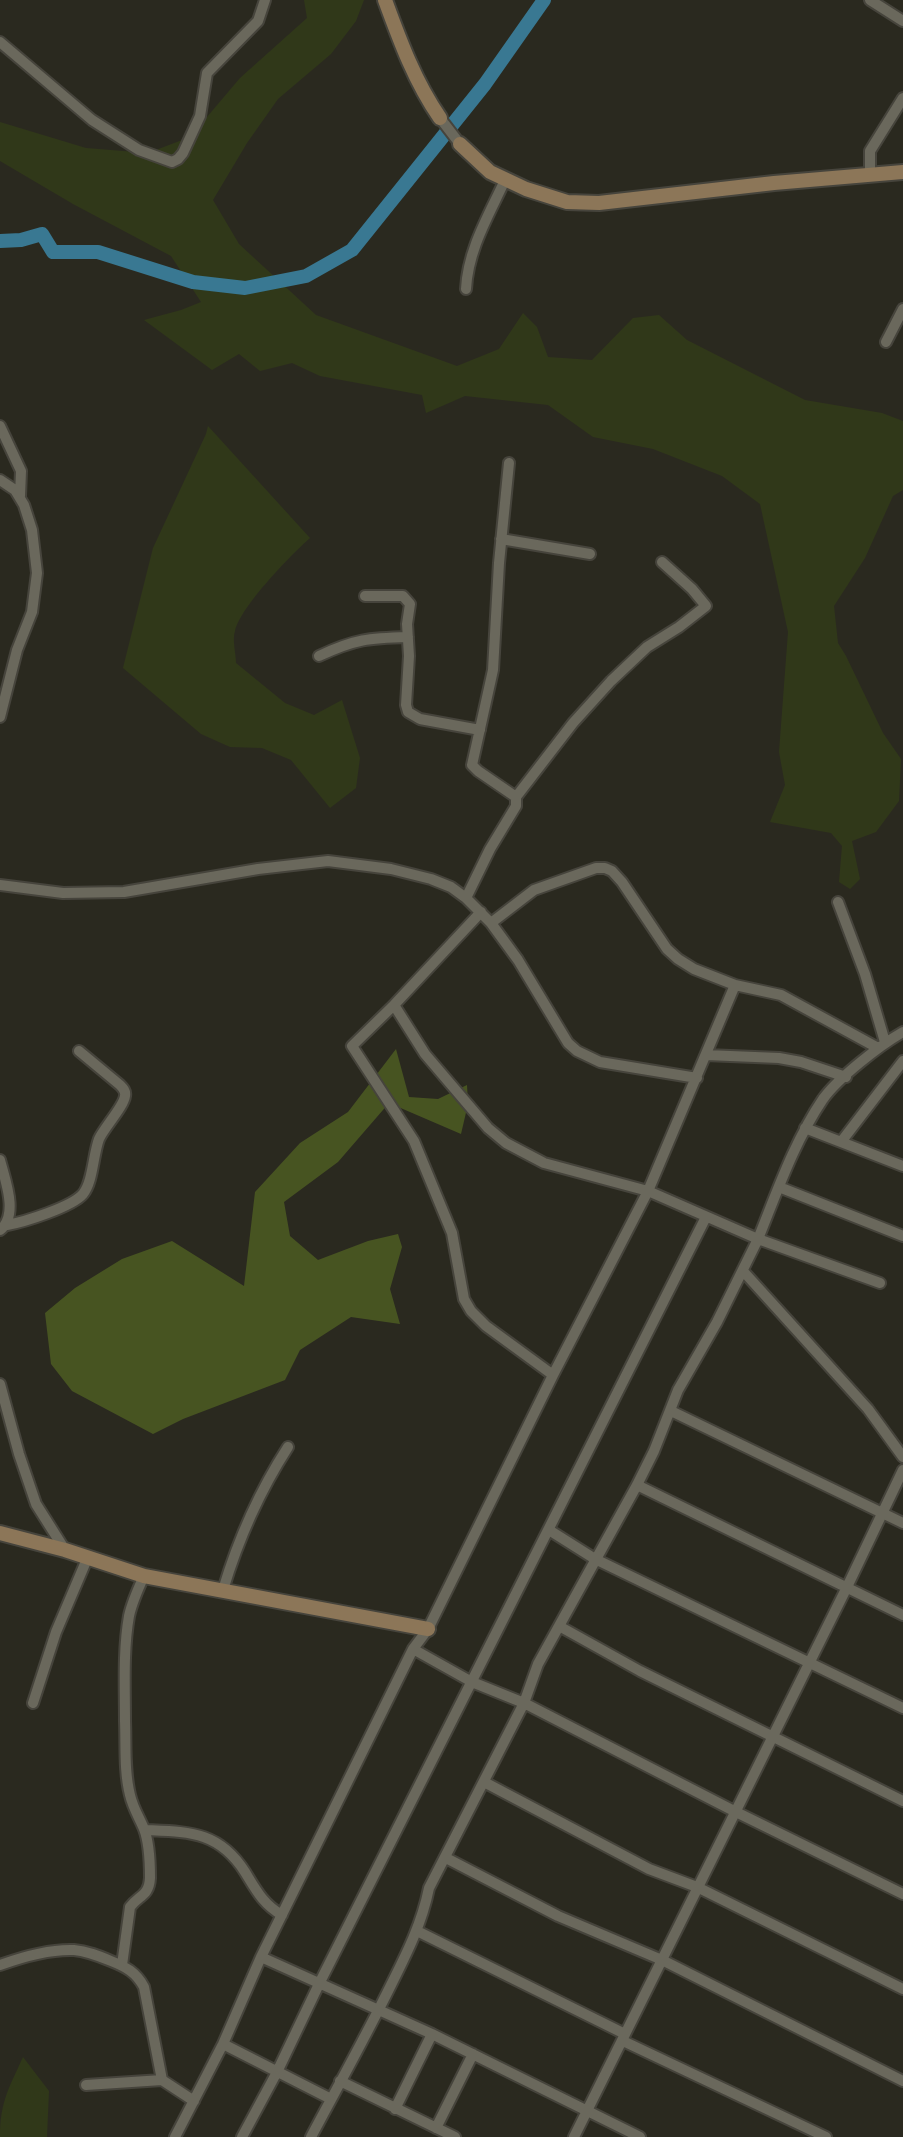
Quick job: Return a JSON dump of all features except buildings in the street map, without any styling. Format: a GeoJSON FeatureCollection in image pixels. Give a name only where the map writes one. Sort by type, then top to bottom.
{"type":"FeatureCollection","features":[{"type":"Feature","properties":{"kind":"street"},"geometry":{"type":"LineString","coordinates":[[0,42],[92,120],[139,150],[172,162],[183,153],[200,116],[207,73],[254,26],[265,0]]}},
{"type":"Feature","properties":{"kind":"street"},"geometry":{"type":"LineString","coordinates":[[385,0],[423,93],[440,118],[460,144],[490,172],[526,189],[567,202],[599,203],[903,172]]}},
{"type":"Feature","properties":{"kind":"street"},"geometry":{"type":"LineString","coordinates":[[870,0],[903,21]]}},
{"type":"Feature","properties":{"kind":"street"},"geometry":{"type":"LineString","coordinates":[[870,174],[870,151],[903,98]]}},
{"type":"Feature","properties":{"kind":"street"},"geometry":{"type":"LineString","coordinates":[[466,289],[470,256],[505,180]]}},
{"type":"Feature","properties":{"kind":"street"},"geometry":{"type":"LineString","coordinates":[[886,342],[903,309]]}},
{"type":"Feature","properties":{"kind":"street"},"geometry":{"type":"LineString","coordinates":[[0,426],[21,471],[20,496]]}},
{"type":"Feature","properties":{"kind":"street"},"geometry":{"type":"LineString","coordinates":[[509,463],[501,539],[496,651],[472,765],[516,797]]}},
{"type":"Feature","properties":{"kind":"street"},"geometry":{"type":"LineString","coordinates":[[0,480],[20,496],[32,530],[37,573],[32,612],[17,650],[0,717]]}},
{"type":"Feature","properties":{"kind":"street"},"geometry":{"type":"LineString","coordinates":[[501,539],[590,554]]}},
{"type":"Feature","properties":{"kind":"street"},"geometry":{"type":"LineString","coordinates":[[466,898],[516,806],[516,797],[573,723],[647,647],[706,606],[662,562]]}},
{"type":"Feature","properties":{"kind":"street"},"geometry":{"type":"LineString","coordinates":[[365,596],[403,596],[410,604],[408,712],[420,719],[480,730]]}},
{"type":"Feature","properties":{"kind":"street"},"geometry":{"type":"LineString","coordinates":[[319,656],[345,644],[370,638],[408,637]]}},
{"type":"Feature","properties":{"kind":"street"},"geometry":{"type":"LineString","coordinates":[[0,885],[63,893],[124,892],[258,869],[328,861],[391,869],[431,879],[451,887],[491,923],[518,960],[568,1043],[577,1051],[600,1062],[697,1078]]}},
{"type":"Feature","properties":{"kind":"street"},"geometry":{"type":"LineString","coordinates":[[491,923],[534,890],[596,868],[605,868],[622,882],[667,949],[678,959],[694,969],[735,985],[781,995],[882,1045]]}},
{"type":"Feature","properties":{"kind":"street"},"geometry":{"type":"LineString","coordinates":[[838,902],[865,974],[882,1045]]}},
{"type":"Feature","properties":{"kind":"street"},"geometry":{"type":"LineString","coordinates":[[481,912],[352,1046],[414,1141],[452,1233],[464,1299],[471,1311],[486,1326],[553,1375]]}},
{"type":"Feature","properties":{"kind":"street"},"geometry":{"type":"LineString","coordinates":[[175,2137],[413,1649],[428,1629],[648,1191],[735,985]]}},
{"type":"Feature","properties":{"kind":"street"},"geometry":{"type":"LineString","coordinates":[[394,1005],[425,1054],[488,1128],[506,1143],[544,1163],[648,1191],[758,1239],[880,1283]]}},
{"type":"Feature","properties":{"kind":"street"},"geometry":{"type":"LineString","coordinates":[[311,2137],[417,1931],[429,1888],[524,1703],[538,1664],[637,1485],[678,1390],[743,1271],[805,1128],[825,1096],[882,1045],[903,1032]]}},
{"type":"Feature","properties":{"kind":"street"},"geometry":{"type":"LineString","coordinates":[[4,1228],[47,1213],[81,1196],[100,1138],[124,1099],[124,1090],[120,1085],[79,1051]]}},
{"type":"Feature","properties":{"kind":"street"},"geometry":{"type":"LineString","coordinates":[[706,1055],[779,1058],[846,1077]]}},
{"type":"Feature","properties":{"kind":"street"},"geometry":{"type":"LineString","coordinates":[[841,1142],[903,1061]]}},
{"type":"Feature","properties":{"kind":"street"},"geometry":{"type":"LineString","coordinates":[[805,1128],[903,1166]]}},
{"type":"Feature","properties":{"kind":"street"},"geometry":{"type":"LineString","coordinates":[[0,1160],[10,1204],[10,1216],[4,1228]]}},
{"type":"Feature","properties":{"kind":"street"},"geometry":{"type":"LineString","coordinates":[[779,1187],[903,1236]]}},
{"type":"Feature","properties":{"kind":"street"},"geometry":{"type":"LineString","coordinates":[[242,2137],[706,1217]]}},
{"type":"Feature","properties":{"kind":"street"},"geometry":{"type":"LineString","coordinates":[[743,1271],[868,1409],[903,1457]]}},
{"type":"Feature","properties":{"kind":"street"},"geometry":{"type":"LineString","coordinates":[[0,1384],[36,1504],[65,1550]]}},
{"type":"Feature","properties":{"kind":"street"},"geometry":{"type":"LineString","coordinates":[[671,1411],[903,1523]]}},
{"type":"Feature","properties":{"kind":"street"},"geometry":{"type":"LineString","coordinates":[[223,1590],[259,1497],[288,1447]]}},
{"type":"Feature","properties":{"kind":"street"},"geometry":{"type":"LineString","coordinates":[[574,2137],[903,1470]]}},
{"type":"Feature","properties":{"kind":"street"},"geometry":{"type":"LineString","coordinates":[[637,1485],[903,1615]]}},
{"type":"Feature","properties":{"kind":"street"},"geometry":{"type":"LineString","coordinates":[[549,1530],[595,1559],[903,1708]]}},
{"type":"Feature","properties":{"kind":"street"},"geometry":{"type":"LineString","coordinates":[[2,1536],[65,1550],[144,1576],[428,1629]]}},
{"type":"Feature","properties":{"kind":"street"},"geometry":{"type":"LineString","coordinates":[[33,1703],[56,1632],[87,1559]]}},
{"type":"Feature","properties":{"kind":"street"},"geometry":{"type":"LineString","coordinates":[[122,1965],[130,1907],[143,1896],[150,1879],[145,1830],[136,1816],[126,1770],[125,1696],[129,1617],[144,1576]]}},
{"type":"Feature","properties":{"kind":"street"},"geometry":{"type":"LineString","coordinates":[[559,1626],[640,1671],[903,1801]]}},
{"type":"Feature","properties":{"kind":"street"},"geometry":{"type":"LineString","coordinates":[[413,1649],[472,1682],[524,1703],[903,1894]]}},
{"type":"Feature","properties":{"kind":"street"},"geometry":{"type":"LineString","coordinates":[[484,1782],[649,1869],[697,1887],[903,1989]]}},
{"type":"Feature","properties":{"kind":"street"},"geometry":{"type":"LineString","coordinates":[[145,1830],[195,1834],[223,1846],[234,1856],[262,1900],[282,1915]]}},
{"type":"Feature","properties":{"kind":"street"},"geometry":{"type":"LineString","coordinates":[[446,1858],[558,1916],[662,1960],[903,2081]]}},
{"type":"Feature","properties":{"kind":"street"},"geometry":{"type":"LineString","coordinates":[[417,1931],[624,2038],[826,2137]]}},
{"type":"Feature","properties":{"kind":"street"},"geometry":{"type":"LineString","coordinates":[[0,1965],[45,1953],[73,1950],[122,1965],[139,1977],[144,1987],[162,2080]]}},
{"type":"Feature","properties":{"kind":"street"},"geometry":{"type":"LineString","coordinates":[[261,1957],[432,2034],[640,2137]]}},
{"type":"Feature","properties":{"kind":"street"},"geometry":{"type":"LineString","coordinates":[[395,2109],[432,2034]]}},
{"type":"Feature","properties":{"kind":"street"},"geometry":{"type":"LineString","coordinates":[[223,2044],[331,2099]]}},
{"type":"Feature","properties":{"kind":"street"},"geometry":{"type":"LineString","coordinates":[[436,2128],[473,2054]]}},
{"type":"Feature","properties":{"kind":"street"},"geometry":{"type":"LineString","coordinates":[[86,2085],[162,2080],[194,2101]]}},
{"type":"Feature","properties":{"kind":"street"},"geometry":{"type":"LineString","coordinates":[[340,2081],[455,2137]]}},
{"type":"Feature","properties":{"kind":"green space"},"geometry":{"type":"Polygon","coordinates":[[[304,0],[364,0],[356,21],[331,54],[278,99],[213,200],[239,244],[316,315],[457,366],[499,349],[523,313],[537,327],[548,357],[592,360],[633,318],[659,315],[687,340],[805,400],[882,413],[903,421],[903,490],[893,496],[865,558],[834,606],[838,643],[883,733],[901,759],[899,801],[876,832],[852,841],[860,879],[850,889],[839,882],[842,846],[831,833],[770,822],[785,785],[779,752],[788,632],[760,504],[722,476],[653,449],[593,437],[548,405],[465,396],[426,413],[422,395],[320,376],[292,363],[260,371],[239,354],[212,370],[144,320],[201,302],[171,256],[0,161],[0,122],[86,148],[148,153],[190,137],[240,78],[307,18],[304,0]]]}},
{"type":"Feature","properties":{"kind":"green space"},"geometry":{"type":"Polygon","coordinates":[[[208,426],[310,538],[246,608],[235,631],[234,643],[236,663],[285,703],[314,715],[342,700],[360,758],[356,788],[330,808],[291,760],[262,748],[230,747],[201,734],[123,668],[153,548],[208,426]]]}},
{"type":"Feature","properties":{"kind":"green space"},"geometry":{"type":"Polygon","coordinates":[[[396,1049],[409,1097],[438,1099],[467,1085],[468,1104],[461,1134],[389,1103],[338,1162],[284,1202],[290,1236],[318,1260],[368,1241],[398,1234],[402,1247],[390,1289],[400,1324],[351,1317],[300,1350],[285,1380],[183,1419],[153,1434],[72,1391],[51,1364],[45,1313],[75,1288],[122,1259],[172,1241],[244,1286],[255,1192],[300,1143],[348,1112],[396,1049]]]}},
{"type":"Feature","properties":{"kind":"green space"},"geometry":{"type":"Polygon","coordinates":[[[23,2057],[49,2091],[47,2137],[0,2137],[4,2104],[23,2057]]]}},
{"type":"Feature","properties":{"kind":"waterway"},"geometry":{"type":"LineString","coordinates":[[0,241],[21,240],[42,234],[53,252],[98,252],[193,282],[245,288],[306,276],[352,250],[485,84],[544,0]]}}]}
